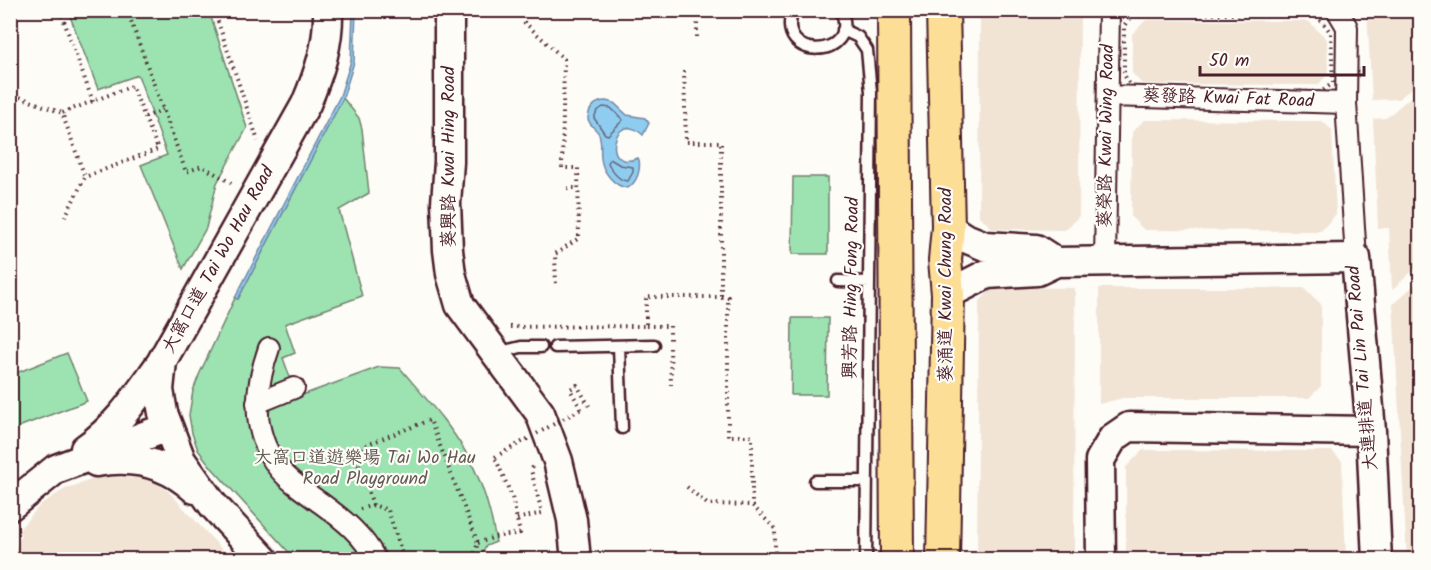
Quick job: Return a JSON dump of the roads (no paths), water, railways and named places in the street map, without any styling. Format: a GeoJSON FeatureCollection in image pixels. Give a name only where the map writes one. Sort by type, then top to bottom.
{"type":"FeatureCollection","features":[{"type":"Feature","properties":{"kind":"main road"},"geometry":{"type":"LineString","coordinates":[[894,10],[897,560]]}},
{"type":"Feature","properties":{"kind":"main road","name":"葵涌道 Kwai Chung Road"},"geometry":{"type":"LineString","coordinates":[[943,10],[948,226],[945,260],[948,294],[943,560]]}},
{"type":"Feature","properties":{"kind":"street","name":"大窩口道 Tai Wo Hau Road"},"geometry":{"type":"LineString","coordinates":[[264,560],[213,505],[181,460],[168,428],[159,390],[162,361],[306,104],[325,53],[328,10]]}},
{"type":"Feature","properties":{"kind":"street","name":"葵興路 Kwai Hing Road"},"geometry":{"type":"LineString","coordinates":[[449,10],[449,162],[446,203],[451,274],[460,305],[540,413],[558,461],[572,520],[576,560]]}},
{"type":"Feature","properties":{"kind":"street","name":"葵榮路 Kwai Wing Road"},"geometry":{"type":"LineString","coordinates":[[1106,262],[1109,10]]}},
{"type":"Feature","properties":{"kind":"street"},"geometry":{"type":"LineString","coordinates":[[1330,16],[1347,27],[1346,103],[1356,258]]}},
{"type":"Feature","properties":{"kind":"street","name":"葵發路 Kwai Fat Road"},"geometry":{"type":"LineString","coordinates":[[1109,96],[1346,103]]}},
{"type":"Feature","properties":{"kind":"street","name":"大連排道 Tai Lin Pai Road"},"geometry":{"type":"LineString","coordinates":[[948,226],[963,237],[985,246],[1036,249],[1056,262]]}},
{"type":"Feature","properties":{"kind":"street","name":"大連排道 Tai Lin Pai Road"},"geometry":{"type":"LineString","coordinates":[[948,294],[987,274],[1037,272],[1056,262],[1356,258],[1371,431],[1377,560]]}},
{"type":"Feature","properties":{"kind":"street"},"geometry":{"type":"LineString","coordinates":[[269,348],[261,371],[257,403],[261,435],[277,467],[349,525],[368,545],[376,560]]}},
{"type":"Feature","properties":{"kind":"street"},"geometry":{"type":"LineString","coordinates":[[10,506],[105,434],[121,418],[162,361]]}},
{"type":"Feature","properties":{"kind":"street"},"geometry":{"type":"LineString","coordinates":[[257,403],[294,388]]}},
{"type":"Feature","properties":{"kind":"street"},"geometry":{"type":"LineString","coordinates":[[1101,560],[1100,460],[1113,438],[1129,427],[1371,431]]}},
{"type":"Feature","properties":{"kind":"street"},"geometry":{"type":"LineString","coordinates":[[56,469],[168,428]]}},
{"type":"Feature","properties":{"kind":"street"},"geometry":{"type":"LineString","coordinates":[[56,469],[114,459],[144,461],[166,468],[184,478],[213,505]]}},
{"type":"Feature","properties":{"kind":"lane"},"geometry":{"type":"LineString","coordinates":[[792,10],[790,27],[793,36],[806,48],[815,50],[833,45],[843,30],[844,21],[841,10]]}},
{"type":"Feature","properties":{"kind":"lane","name":"興芳路 Hing Fong Road"},"geometry":{"type":"LineString","coordinates":[[843,30],[858,37],[867,50],[871,92],[866,560]]}},
{"type":"Feature","properties":{"kind":"lane"},"geometry":{"type":"LineString","coordinates":[[838,281],[869,282]]}},
{"type":"Feature","properties":{"kind":"lane"},"geometry":{"type":"LineString","coordinates":[[555,347],[654,345]]}},
{"type":"Feature","properties":{"kind":"lane"},"geometry":{"type":"LineString","coordinates":[[619,346],[622,428]]}},
{"type":"Feature","properties":{"kind":"lane"},"geometry":{"type":"LineString","coordinates":[[496,353],[521,347],[541,347]]}},
{"type":"Feature","properties":{"kind":"lane"},"geometry":{"type":"LineString","coordinates":[[815,481],[866,481]]}},
{"type":"Feature","properties":{"kind":"water"},"geometry":{"type":"Polygon","coordinates":[[[353,11],[356,11],[354,62],[343,98],[238,299],[235,298],[340,96],[351,61],[353,11]]]}},
{"type":"Feature","properties":{"kind":"water"},"geometry":{"type":"Polygon","coordinates":[[[606,101],[614,103],[627,115],[645,118],[649,123],[643,135],[633,128],[624,129],[618,134],[615,142],[615,150],[619,157],[626,160],[638,158],[639,160],[638,176],[628,188],[618,185],[606,173],[602,163],[599,134],[588,119],[593,106],[606,101]]]}},
{"type":"Feature","properties":{"kind":"park label","name":"大窩口道遊樂場 Tai Wo Hau Road Playground"},"geometry":{"type":"Point","coordinates":[365,468]}}]}
